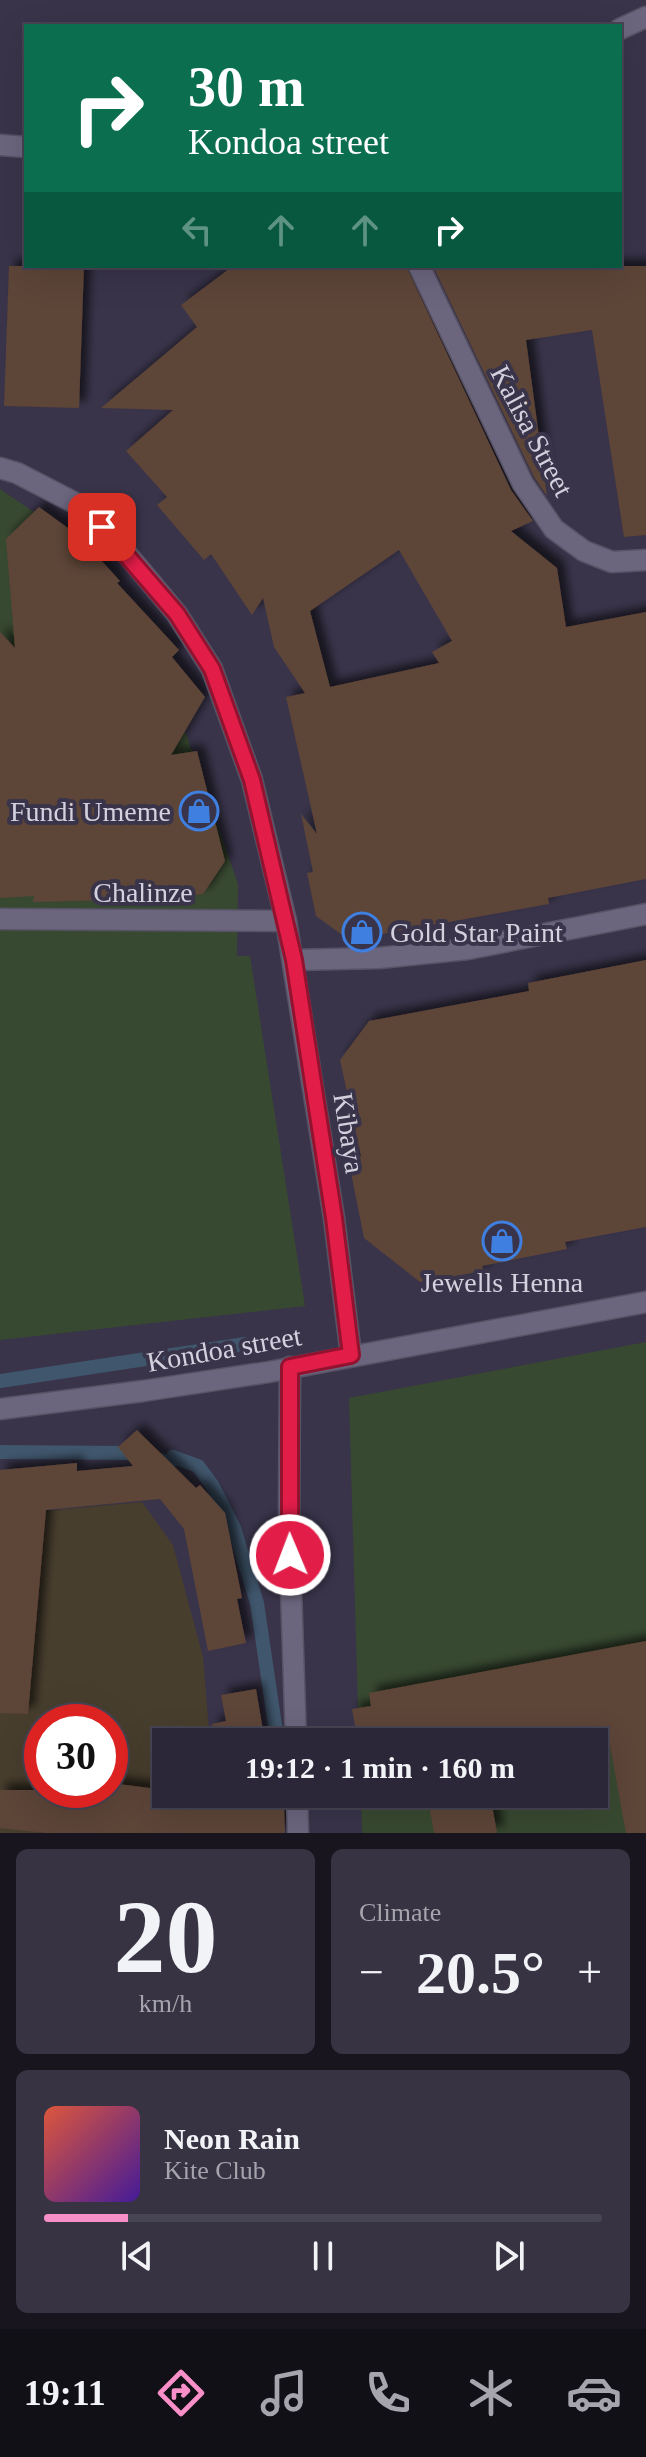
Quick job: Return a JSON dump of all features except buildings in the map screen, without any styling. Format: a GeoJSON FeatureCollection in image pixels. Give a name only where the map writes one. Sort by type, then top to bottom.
{"type":"FeatureCollection","features":[{"type":"Feature","properties":{"kind":"street"},"geometry":{"type":"LineString","coordinates":[[622,28],[646,17]]}},
{"type":"Feature","properties":{"kind":"street"},"geometry":{"type":"LineString","coordinates":[[0,145],[24,147]]}},
{"type":"Feature","properties":{"kind":"street","name":"Kalisa Street"},"geometry":{"type":"LineString","coordinates":[[420,268],[523,484],[554,529],[584,551],[612,562],[646,560]]}},
{"type":"Feature","properties":{"kind":"street","name":"Kibaya"},"geometry":{"type":"LineString","coordinates":[[0,468],[17,473],[81,506],[122,548],[177,614],[212,669],[252,780],[294,960],[334,1218],[351,1355]]}},
{"type":"Feature","properties":{"kind":"street"},"geometry":{"type":"LineString","coordinates":[[294,960],[379,958],[468,949],[646,914]]}},
{"type":"Feature","properties":{"kind":"street","name":"Chalinze"},"geometry":{"type":"LineString","coordinates":[[0,919],[286,921]]}},
{"type":"Feature","properties":{"kind":"street","name":"Kondoa street"},"geometry":{"type":"LineString","coordinates":[[0,1409],[143,1391],[290,1367],[646,1302]]}},
{"type":"Feature","properties":{"kind":"street"},"geometry":{"type":"LineString","coordinates":[[290,1367],[289,1527],[296,1728]]}},
{"type":"Feature","properties":{"kind":"street"},"geometry":{"type":"LineString","coordinates":[[297,1808],[298,1833]]}},
{"type":"Feature","properties":{"kind":"shaded area"},"geometry":{"type":"Polygon","coordinates":[[[142,1502],[173,1545],[203,1657],[209,1728],[152,1728],[152,1808],[214,1808],[214,1833],[0,1833],[0,1515],[142,1502]]]}},
{"type":"Feature","properties":{"kind":"green space"},"geometry":{"type":"Polygon","coordinates":[[[0,489],[53,525],[173,696],[238,884],[237,956],[250,956],[305,1306],[0,1340],[0,489]]]}},
{"type":"Feature","properties":{"kind":"green space"},"geometry":{"type":"Polygon","coordinates":[[[646,1342],[646,1833],[362,1833],[361,1808],[608,1808],[608,1728],[359,1728],[349,1398],[646,1342]]]}},
{"type":"Feature","properties":{"kind":"waterway"},"geometry":{"type":"LineString","coordinates":[[0,1381],[245,1344]]}},
{"type":"Feature","properties":{"kind":"waterway"},"geometry":{"type":"LineString","coordinates":[[0,1452],[128,1453],[170,1462],[173,1457],[198,1466],[212,1485],[234,1528],[257,1603],[275,1728]]}},
{"type":"Feature","properties":{"kind":"waterway"},"geometry":{"type":"LineString","coordinates":[[268,1822],[270,1808]]}},
{"type":"Feature","properties":{"kind":"place","name":"Fundi Umeme"},"geometry":{"type":"Point","coordinates":[199,811]}},
{"type":"Feature","properties":{"kind":"place","name":"Gold Star Paint"},"geometry":{"type":"Point","coordinates":[362,932]}},
{"type":"Feature","properties":{"kind":"place","name":"Jewells Henna"},"geometry":{"type":"Point","coordinates":[502,1241]}},
{"type":"Feature","properties":{"kind":"route"},"geometry":{"type":"LineString","coordinates":[[102,527],[177,614],[212,669],[252,780],[294,960],[334,1218],[351,1355],[290,1367],[290,1555]]}}]}
